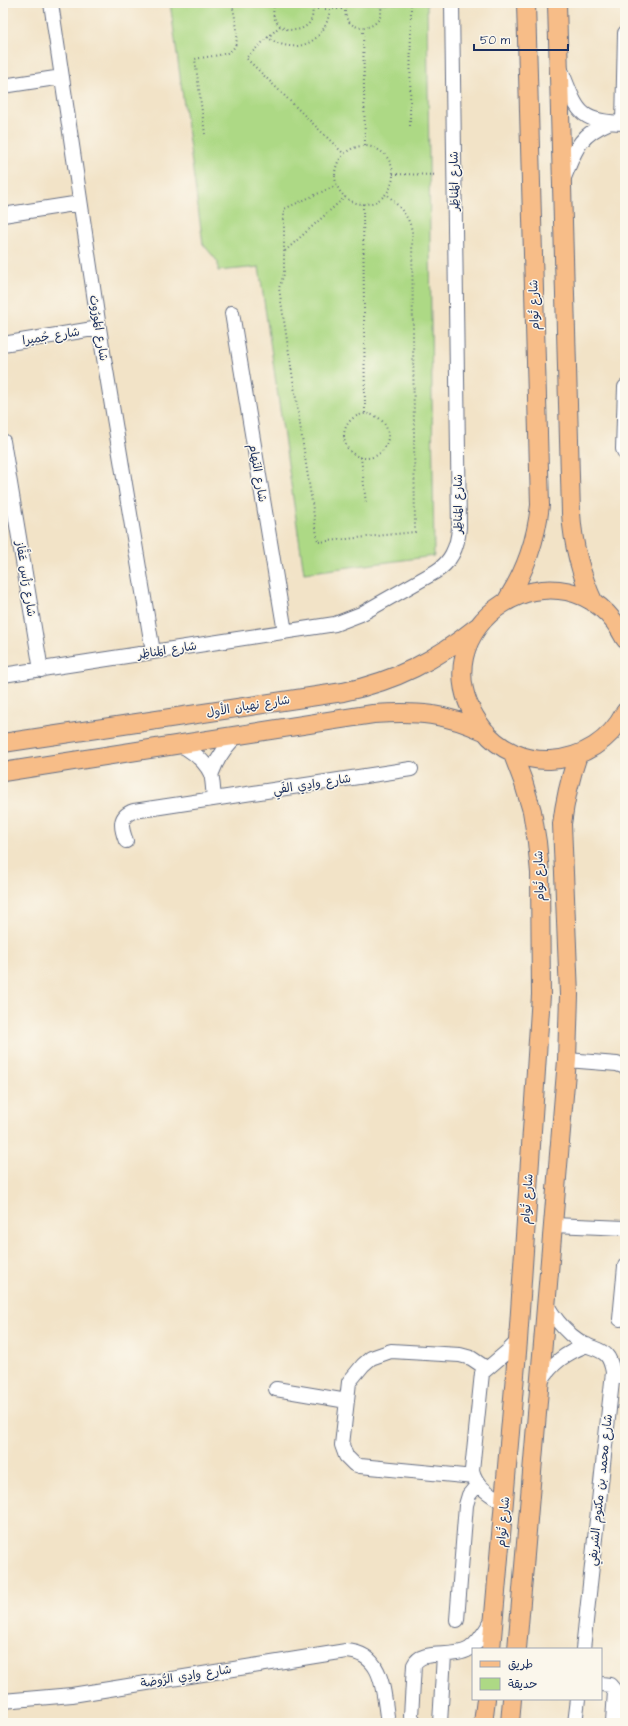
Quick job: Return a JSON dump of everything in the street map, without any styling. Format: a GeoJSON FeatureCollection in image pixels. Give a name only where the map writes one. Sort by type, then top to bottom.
{"type":"FeatureCollection","features":[{"type":"Feature","properties":{"kind":"main road"},"geometry":{"type":"LineString","coordinates":[[558,3],[572,529],[582,574],[594,603]]}},
{"type":"Feature","properties":{"kind":"main road","name":"شارع تُوام"},"geometry":{"type":"LineString","coordinates":[[506,600],[518,583],[533,545],[538,525],[540,505],[525,5]]}},
{"type":"Feature","properties":{"kind":"main road"},"geometry":{"type":"LineString","coordinates":[[625,639],[618,619],[594,603],[570,592],[557,590],[531,591],[506,600],[486,616],[478,627],[466,652],[463,666],[463,681],[470,709],[486,732],[494,740],[512,752],[528,758],[545,760],[578,756],[590,750],[605,738],[625,712]]}},
{"type":"Feature","properties":{"kind":"main road","name":"شارع نهيان الأول"},"geometry":{"type":"LineString","coordinates":[[3,743],[336,693],[367,687],[414,669],[442,653],[478,627]]}},
{"type":"Feature","properties":{"kind":"main road"},"geometry":{"type":"LineString","coordinates":[[3,772],[239,734],[397,712],[420,712],[443,716],[486,732]]}},
{"type":"Feature","properties":{"kind":"main road"},"geometry":{"type":"LineString","coordinates":[[605,738],[625,730]]}},
{"type":"Feature","properties":{"kind":"main road","name":"شارع تُوام"},"geometry":{"type":"LineString","coordinates":[[491,1648],[518,1341],[541,995],[540,873],[537,842],[532,811],[512,752]]}},
{"type":"Feature","properties":{"kind":"main road","name":"شارع تُوام"},"geometry":{"type":"LineString","coordinates":[[516,1648],[541,1381],[567,1060],[569,996],[562,824],[568,785],[578,756]]}},
{"type":"Feature","properties":{"kind":"main road"},"geometry":{"type":"LineString","coordinates":[[483,1723],[486,1700]]}},
{"type":"Feature","properties":{"kind":"main road"},"geometry":{"type":"LineString","coordinates":[[510,1723],[512,1700]]}},
{"type":"Feature","properties":{"kind":"street","name":"شارع المَورُوث"},"geometry":{"type":"LineString","coordinates":[[51,3],[99,328],[153,652]]}},
{"type":"Feature","properties":{"kind":"street","name":"شارع المَناظِر"},"geometry":{"type":"LineString","coordinates":[[3,675],[328,626],[361,614],[443,567],[451,557],[457,544],[459,527],[452,3]]}},
{"type":"Feature","properties":{"kind":"street"},"geometry":{"type":"LineString","coordinates":[[559,64],[578,109],[595,120],[608,123],[624,123],[625,33]]}},
{"type":"Feature","properties":{"kind":"street"},"geometry":{"type":"LineString","coordinates":[[3,86],[62,77]]}},
{"type":"Feature","properties":{"kind":"street"},"geometry":{"type":"LineString","coordinates":[[562,181],[578,145],[583,138],[594,129],[608,123]]}},
{"type":"Feature","properties":{"kind":"street"},"geometry":{"type":"LineString","coordinates":[[3,215],[80,203]]}},
{"type":"Feature","properties":{"kind":"street","name":"شارع النَهام"},"geometry":{"type":"LineString","coordinates":[[232,313],[285,632]]}},
{"type":"Feature","properties":{"kind":"street","name":"شارع جُميرا"},"geometry":{"type":"LineString","coordinates":[[3,344],[99,328]]}},
{"type":"Feature","properties":{"kind":"street"},"geometry":{"type":"LineString","coordinates":[[625,387],[623,449],[625,453]]}},
{"type":"Feature","properties":{"kind":"street","name":"شارع رَأس عَفَّاز"},"geometry":{"type":"LineString","coordinates":[[3,441],[41,670]]}},
{"type":"Feature","properties":{"kind":"street"},"geometry":{"type":"LineString","coordinates":[[211,775],[219,756],[239,734]]}},
{"type":"Feature","properties":{"kind":"street"},"geometry":{"type":"LineString","coordinates":[[180,744],[201,760],[211,775],[214,799]]}},
{"type":"Feature","properties":{"kind":"street","name":"شارع وادِي الفَي"},"geometry":{"type":"LineString","coordinates":[[126,842],[121,824],[130,812],[411,769]]}},
{"type":"Feature","properties":{"kind":"street"},"geometry":{"type":"LineString","coordinates":[[567,1060],[618,1064],[625,1067]]}},
{"type":"Feature","properties":{"kind":"street"},"geometry":{"type":"LineString","coordinates":[[553,1225],[625,1228]]}},
{"type":"Feature","properties":{"kind":"street"},"geometry":{"type":"LineString","coordinates":[[620,1319],[624,1292],[625,1266]]}},
{"type":"Feature","properties":{"kind":"street","name":"شارع محمد بن مكتوم الشريفي"},"geometry":{"type":"LineString","coordinates":[[547,1305],[564,1328],[587,1345],[602,1350],[608,1356],[619,1376],[583,1648]]}},
{"type":"Feature","properties":{"kind":"street"},"geometry":{"type":"LineString","coordinates":[[504,1503],[484,1491],[476,1481],[472,1470],[481,1376],[486,1368],[500,1358],[518,1341]]}},
{"type":"Feature","properties":{"kind":"street"},"geometry":{"type":"LineString","coordinates":[[541,1381],[552,1365],[568,1353],[587,1345]]}},
{"type":"Feature","properties":{"kind":"street"},"geometry":{"type":"LineString","coordinates":[[476,1481],[360,1466],[354,1464],[346,1456],[342,1445],[349,1382],[355,1372],[371,1358],[391,1350],[460,1355],[471,1358],[486,1368]]}},
{"type":"Feature","properties":{"kind":"street"},"geometry":{"type":"LineString","coordinates":[[276,1389],[347,1401]]}},
{"type":"Feature","properties":{"kind":"street"},"geometry":{"type":"LineString","coordinates":[[457,1620],[466,1505],[476,1481]]}},
{"type":"Feature","properties":{"kind":"street"},"geometry":{"type":"LineString","coordinates":[[415,1723],[411,1716],[414,1665],[419,1658],[423,1656],[462,1652],[475,1645],[495,1615]]}},
{"type":"Feature","properties":{"kind":"street","name":"شارع وادِي الرُّوضة"},"geometry":{"type":"LineString","coordinates":[[3,1701],[72,1694],[346,1651],[357,1653],[367,1658],[376,1667],[381,1678],[388,1723]]}},
{"type":"Feature","properties":{"kind":"street"},"geometry":{"type":"LineString","coordinates":[[440,1723],[444,1655]]}},
{"type":"Feature","properties":{"kind":"street"},"geometry":{"type":"LineString","coordinates":[[602,1684],[610,1685],[615,1691],[613,1722]]}},
{"type":"Feature","properties":{"kind":"street"},"geometry":{"type":"LineString","coordinates":[[575,1723],[578,1700]]}},
{"type":"Feature","properties":{"kind":"path"},"geometry":{"type":"LineString","coordinates":[[205,134],[196,59],[227,53],[234,47],[237,39],[232,3]]}},
{"type":"Feature","properties":{"kind":"path"},"geometry":{"type":"LineString","coordinates":[[276,3],[274,16],[280,26],[290,31],[302,29],[310,21],[313,9],[311,3]]}},
{"type":"Feature","properties":{"kind":"path"},"geometry":{"type":"LineString","coordinates":[[346,3],[344,9],[348,20],[357,27],[363,28],[373,25],[377,21],[381,11],[380,3]]}},
{"type":"Feature","properties":{"kind":"path"},"geometry":{"type":"LineString","coordinates":[[410,126],[411,3]]}},
{"type":"Feature","properties":{"kind":"path"},"geometry":{"type":"LineString","coordinates":[[313,9],[344,9]]}},
{"type":"Feature","properties":{"kind":"path"},"geometry":{"type":"LineString","coordinates":[[267,37],[274,42],[289,46],[296,46],[311,42],[323,31],[329,17],[330,9]]}},
{"type":"Feature","properties":{"kind":"path"},"geometry":{"type":"LineString","coordinates":[[280,26],[246,58],[344,154]]}},
{"type":"Feature","properties":{"kind":"path"},"geometry":{"type":"LineString","coordinates":[[363,28],[365,147]]}},
{"type":"Feature","properties":{"kind":"path"},"geometry":{"type":"LineString","coordinates":[[365,147],[372,148],[384,154],[393,174],[390,188],[386,194],[376,202],[363,204],[350,201],[344,196],[335,179],[337,165],[344,154],[350,150],[365,147]]}},
{"type":"Feature","properties":{"kind":"path"},"geometry":{"type":"LineString","coordinates":[[393,174],[454,175]]}},
{"type":"Feature","properties":{"kind":"path"},"geometry":{"type":"LineString","coordinates":[[337,185],[284,209],[284,274],[278,288],[318,542],[415,532],[412,232],[411,223],[386,194]]}},
{"type":"Feature","properties":{"kind":"path"},"geometry":{"type":"LineString","coordinates":[[284,252],[344,196]]}},
{"type":"Feature","properties":{"kind":"path"},"geometry":{"type":"LineString","coordinates":[[363,204],[365,414]]}},
{"type":"Feature","properties":{"kind":"path"},"geometry":{"type":"LineString","coordinates":[[365,414],[371,415],[382,421],[388,438],[379,454],[367,458],[361,457],[350,451],[344,434],[349,423],[359,415],[365,414]]}},
{"type":"Feature","properties":{"kind":"path"},"geometry":{"type":"LineString","coordinates":[[361,457],[366,504]]}},
{"type":"Feature","properties":{"kind":"green space"},"geometry":{"type":"Polygon","coordinates":[[[170,3],[427,3],[434,556],[304,573],[259,267],[218,271],[218,262],[203,244],[170,3]]]}}]}
